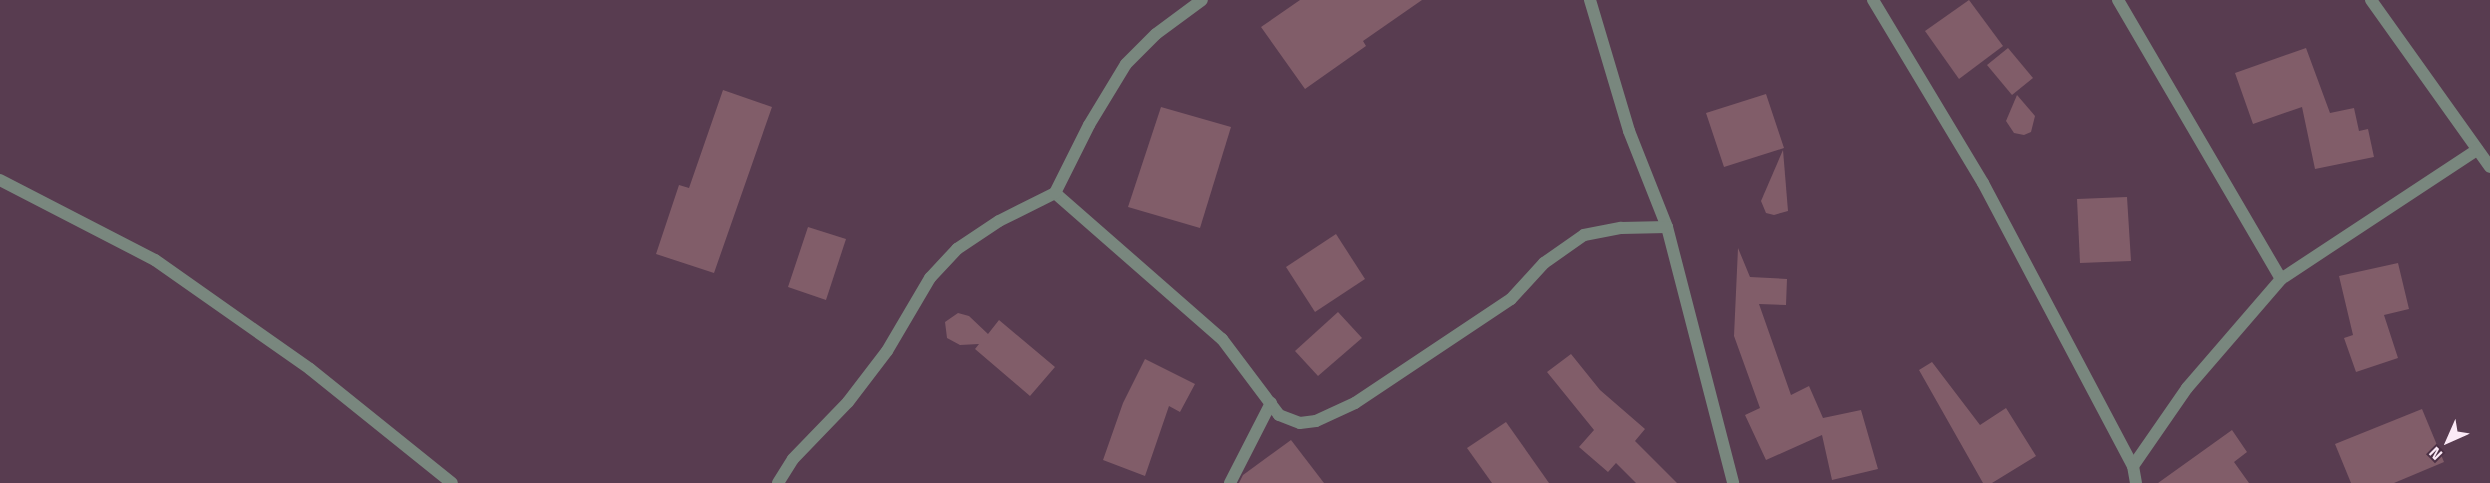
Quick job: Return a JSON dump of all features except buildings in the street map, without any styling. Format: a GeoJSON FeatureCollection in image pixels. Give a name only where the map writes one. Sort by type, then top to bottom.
{"type":"FeatureCollection","features":[{"type":"Feature","properties":{"kind":"street"},"geometry":{"type":"LineString","coordinates":[[777,483],[793,459],[848,402],[887,351],[930,278],[957,249],[999,221],[1055,193],[1089,125],[1126,64],[1156,34],[1202,0]]}},
{"type":"Feature","properties":{"kind":"street"},"geometry":{"type":"LineString","coordinates":[[1590,0],[1622,111],[1667,226],[1733,483]]}},
{"type":"Feature","properties":{"kind":"street"},"geometry":{"type":"LineString","coordinates":[[1873,0],[1983,183],[2133,466],[2136,483]]}},
{"type":"Feature","properties":{"kind":"street"},"geometry":{"type":"LineString","coordinates":[[2118,0],[2281,279]]}},
{"type":"Feature","properties":{"kind":"street"},"geometry":{"type":"LineString","coordinates":[[2371,0],[2490,167]]}},
{"type":"Feature","properties":{"kind":"street"},"geometry":{"type":"LineString","coordinates":[[2133,466],[2187,388],[2281,279],[2477,150]]}},
{"type":"Feature","properties":{"kind":"street"},"geometry":{"type":"LineString","coordinates":[[0,180],[82,220],[183,279],[309,369],[452,483]]}},
{"type":"Feature","properties":{"kind":"street"},"geometry":{"type":"LineString","coordinates":[[1055,193],[1222,339],[1271,403],[1289,420],[1316,421],[1355,403],[1510,299],[1544,263],[1584,235],[1621,228],[1667,226]]}},
{"type":"Feature","properties":{"kind":"street"},"geometry":{"type":"LineString","coordinates":[[1230,483],[1271,403]]}}]}
